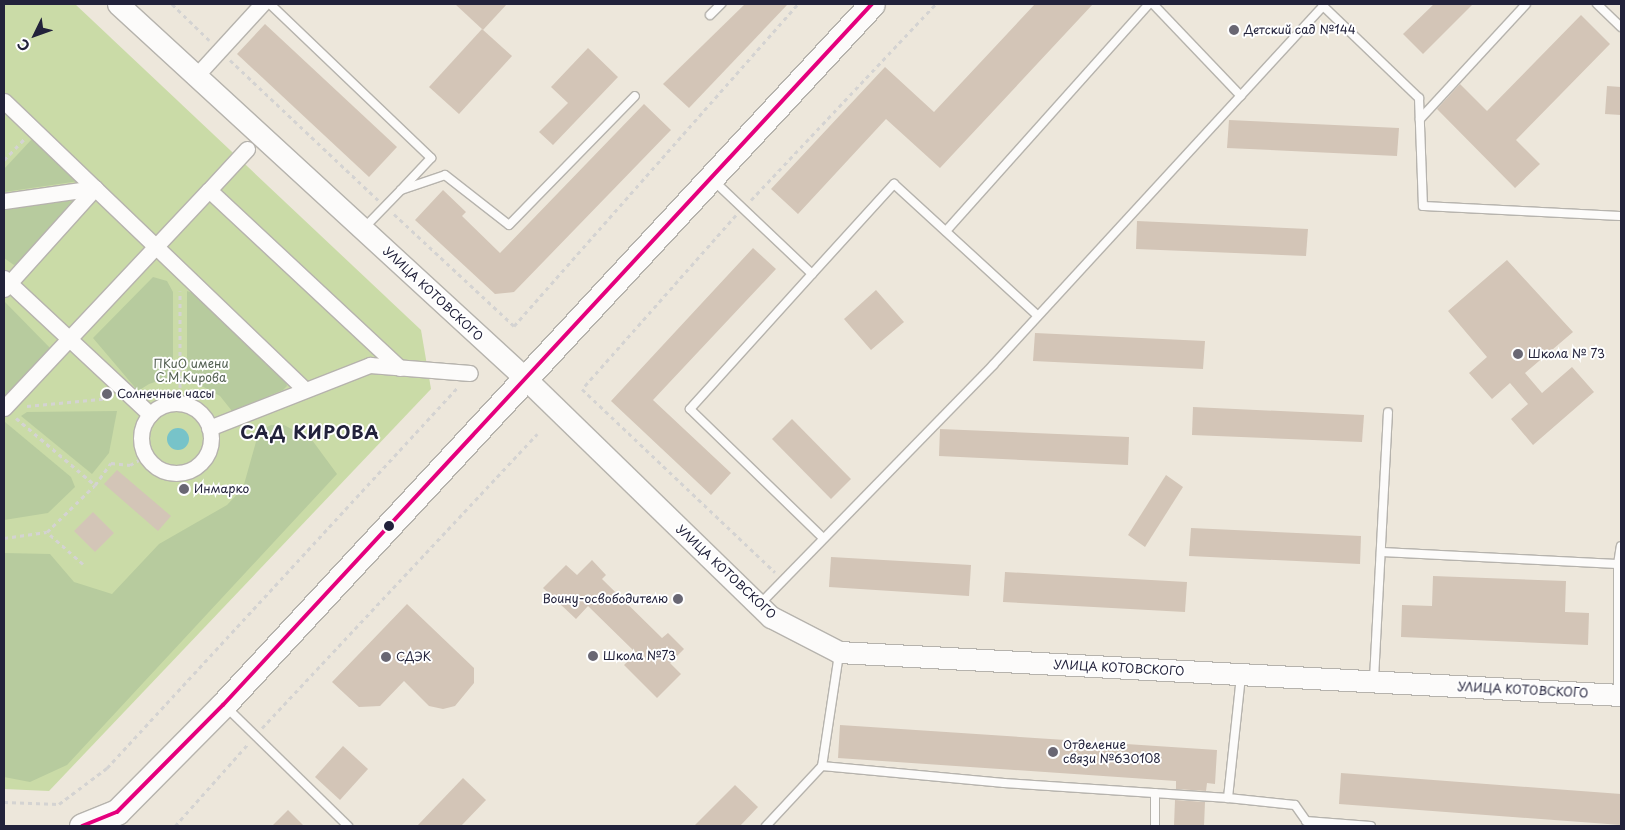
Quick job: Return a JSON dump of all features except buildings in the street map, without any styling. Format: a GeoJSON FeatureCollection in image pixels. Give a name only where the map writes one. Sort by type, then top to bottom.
{"type":"FeatureCollection","features":[{"type":"Feature","properties":{"kind":"main road"},"geometry":{"type":"LineString","coordinates":[[82,826],[115,819],[224,705],[524,378],[872,4]]}},
{"type":"Feature","properties":{"kind":"street","name":"УЛИЦА КОТОВСКОГО"},"geometry":{"type":"LineString","coordinates":[[118,4],[524,378],[771,617],[839,652],[1620,695]]}},
{"type":"Feature","properties":{"kind":"street"},"geometry":{"type":"LineString","coordinates":[[196,76],[262,4]]}},
{"type":"Feature","properties":{"kind":"street"},"geometry":{"type":"LineString","coordinates":[[4,101],[305,390]]}},
{"type":"Feature","properties":{"kind":"street"},"geometry":{"type":"LineString","coordinates":[[4,408],[247,149]]}},
{"type":"Feature","properties":{"kind":"street"},"geometry":{"type":"LineString","coordinates":[[4,201],[95,188]]}},
{"type":"Feature","properties":{"kind":"street"},"geometry":{"type":"LineString","coordinates":[[95,188],[6,283],[70,338],[150,414]]}},
{"type":"Feature","properties":{"kind":"street"},"geometry":{"type":"LineString","coordinates":[[209,190],[400,368]]}},
{"type":"Feature","properties":{"kind":"street"},"geometry":{"type":"LineString","coordinates":[[209,428],[370,365],[470,373]]}},
{"type":"Feature","properties":{"kind":"street"},"geometry":{"type":"LineString","coordinates":[[180,403],[200,412],[209,428],[211,444],[206,456],[188,471],[164,471],[146,456],[141,434],[150,414],[158,407],[180,403]]}},
{"type":"Feature","properties":{"kind":"lane"},"geometry":{"type":"LineString","coordinates":[[270,4],[432,158],[363,229]]}},
{"type":"Feature","properties":{"kind":"lane"},"geometry":{"type":"LineString","coordinates":[[710,15],[721,4]]}},
{"type":"Feature","properties":{"kind":"lane"},"geometry":{"type":"LineString","coordinates":[[946,231],[1151,4],[1241,96]]}},
{"type":"Feature","properties":{"kind":"lane"},"geometry":{"type":"LineString","coordinates":[[1420,119],[1526,4]]}},
{"type":"Feature","properties":{"kind":"lane"},"geometry":{"type":"LineString","coordinates":[[1597,4],[1621,27]]}},
{"type":"Feature","properties":{"kind":"lane"},"geometry":{"type":"LineString","coordinates":[[759,605],[822,537],[1038,316],[1323,6],[1419,98],[1423,206],[1621,216]]}},
{"type":"Feature","properties":{"kind":"lane"},"geometry":{"type":"LineString","coordinates":[[401,190],[446,175],[509,225],[636,96]]}},
{"type":"Feature","properties":{"kind":"lane"},"geometry":{"type":"LineString","coordinates":[[710,177],[812,274]]}},
{"type":"Feature","properties":{"kind":"lane"},"geometry":{"type":"LineString","coordinates":[[822,537],[690,409],[894,184],[1038,316]]}},
{"type":"Feature","properties":{"kind":"lane"},"geometry":{"type":"LineString","coordinates":[[1374,682],[1388,412]]}},
{"type":"Feature","properties":{"kind":"lane"},"geometry":{"type":"LineString","coordinates":[[1620,695],[1618,564],[1621,546]]}},
{"type":"Feature","properties":{"kind":"lane"},"geometry":{"type":"LineString","coordinates":[[1381,552],[1618,564]]}},
{"type":"Feature","properties":{"kind":"lane"},"geometry":{"type":"LineString","coordinates":[[766,826],[822,766],[839,652]]}},
{"type":"Feature","properties":{"kind":"lane"},"geometry":{"type":"LineString","coordinates":[[1228,798],[1241,674]]}},
{"type":"Feature","properties":{"kind":"lane"},"geometry":{"type":"LineString","coordinates":[[224,705],[348,826]]}},
{"type":"Feature","properties":{"kind":"lane"},"geometry":{"type":"LineString","coordinates":[[822,766],[1228,798],[1295,806],[1306,821],[1371,826]]}},
{"type":"Feature","properties":{"kind":"lane"},"geometry":{"type":"LineString","coordinates":[[1155,793],[1155,826]]}},
{"type":"Feature","properties":{"kind":"path"},"geometry":{"type":"LineString","coordinates":[[172,4],[514,326],[798,4]]}},
{"type":"Feature","properties":{"kind":"path"},"geometry":{"type":"LineString","coordinates":[[783,579],[582,389],[743,208],[936,4]]}},
{"type":"Feature","properties":{"kind":"path"},"geometry":{"type":"LineString","coordinates":[[4,160],[33,129]]}},
{"type":"Feature","properties":{"kind":"path"},"geometry":{"type":"LineString","coordinates":[[180,270],[180,403]]}},
{"type":"Feature","properties":{"kind":"path"},"geometry":{"type":"LineString","coordinates":[[4,802],[59,804],[107,768],[470,373]]}},
{"type":"Feature","properties":{"kind":"path"},"geometry":{"type":"LineString","coordinates":[[4,408],[132,396]]}},
{"type":"Feature","properties":{"kind":"path"},"geometry":{"type":"LineString","coordinates":[[4,408],[95,485]]}},
{"type":"Feature","properties":{"kind":"path"},"geometry":{"type":"LineString","coordinates":[[175,826],[255,736],[537,434]]}},
{"type":"Feature","properties":{"kind":"path"},"geometry":{"type":"LineString","coordinates":[[4,538],[47,532],[95,485],[111,463],[130,465],[146,456]]}},
{"type":"Feature","properties":{"kind":"path"},"geometry":{"type":"LineString","coordinates":[[47,532],[83,564]]}},
{"type":"Feature","properties":{"kind":"green space","name":"ПКиО имени С.М.Кирова"},"geometry":{"type":"Polygon","coordinates":[[[4,4],[75,4],[421,330],[431,389],[49,791],[4,789],[4,4]]]}},
{"type":"Feature","properties":{"kind":"green space"},"geometry":{"type":"Polygon","coordinates":[[[32,139],[79,181],[4,192],[4,169],[32,139]]]}},
{"type":"Feature","properties":{"kind":"green space"},"geometry":{"type":"Polygon","coordinates":[[[82,194],[21,262],[14,265],[4,258],[4,208],[82,194]]]}},
{"type":"Feature","properties":{"kind":"green space"},"geometry":{"type":"Polygon","coordinates":[[[153,277],[167,281],[173,292],[173,376],[149,384],[138,391],[93,338],[153,277]]]}},
{"type":"Feature","properties":{"kind":"green space"},"geometry":{"type":"Polygon","coordinates":[[[187,291],[200,296],[285,380],[287,386],[283,390],[232,411],[220,396],[187,378],[187,291]]]}},
{"type":"Feature","properties":{"kind":"green space"},"geometry":{"type":"Polygon","coordinates":[[[4,301],[53,351],[4,399],[4,301]]]}},
{"type":"Feature","properties":{"kind":"green space"},"geometry":{"type":"Polygon","coordinates":[[[117,411],[109,453],[92,474],[21,416],[27,412],[117,411]]]}},
{"type":"Feature","properties":{"kind":"green space"},"geometry":{"type":"Polygon","coordinates":[[[5,422],[71,477],[75,487],[48,513],[4,520],[5,422]]]}},
{"type":"Feature","properties":{"kind":"green space"},"geometry":{"type":"Polygon","coordinates":[[[271,425],[284,425],[312,440],[337,474],[67,765],[30,782],[4,777],[4,553],[50,554],[74,582],[112,594],[159,544],[227,505],[243,488],[259,431],[271,425]]]}},
{"type":"Feature","properties":{"kind":"water"},"geometry":{"type":"Polygon","coordinates":[[[178,428],[186,431],[189,439],[186,447],[178,450],[170,447],[167,439],[170,431],[178,428]]]}},
{"type":"Feature","properties":{"kind":"transit line"},"geometry":{"type":"LineString","coordinates":[[82,826],[117,812],[223,705],[872,4]]}},
{"type":"Feature","properties":{"kind":"place","name":"Детский сад №144"},"geometry":{"type":"Point","coordinates":[1234,30]}},
{"type":"Feature","properties":{"kind":"place","name":"Школа № 73"},"geometry":{"type":"Point","coordinates":[1518,354]}},
{"type":"Feature","properties":{"kind":"place","name":"Солнечные часы"},"geometry":{"type":"Point","coordinates":[107,394]}},
{"type":"Feature","properties":{"kind":"place","name":"Инмарко"},"geometry":{"type":"Point","coordinates":[184,489]}},
{"type":"Feature","properties":{"kind":"place","name":"Воину-освободителю"},"geometry":{"type":"Point","coordinates":[678,599]}},
{"type":"Feature","properties":{"kind":"place","name":"Школа №73"},"geometry":{"type":"Point","coordinates":[593,656]}},
{"type":"Feature","properties":{"kind":"place","name":"СДЭК"},"geometry":{"type":"Point","coordinates":[386,657]}},
{"type":"Feature","properties":{"kind":"place","name":"Отделение связи №630108"},"geometry":{"type":"Point","coordinates":[1053,752]}},
{"type":"Feature","properties":{"kind":"district","name":"САД КИРОВА"},"geometry":{"type":"Point","coordinates":[310,432]}}]}
